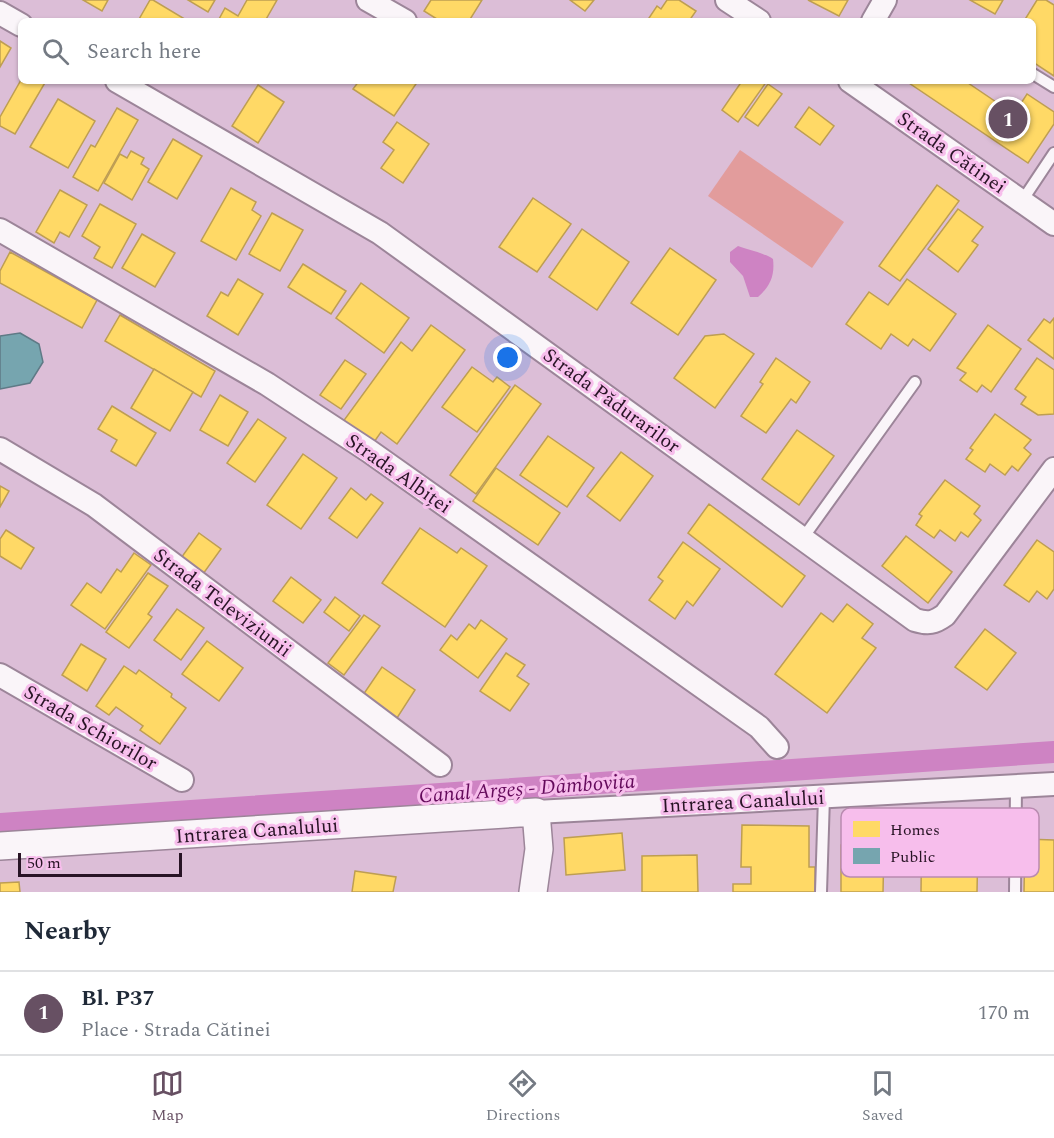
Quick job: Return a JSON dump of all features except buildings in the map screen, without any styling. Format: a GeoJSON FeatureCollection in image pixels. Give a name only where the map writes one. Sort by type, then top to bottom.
{"type":"FeatureCollection","features":[{"type":"Feature","properties":{"kind":"street"},"geometry":{"type":"LineString","coordinates":[[368,0],[400,18]]}},
{"type":"Feature","properties":{"kind":"street"},"geometry":{"type":"LineString","coordinates":[[727,0],[754,18]]}},
{"type":"Feature","properties":{"kind":"street"},"geometry":{"type":"LineString","coordinates":[[875,18],[885,0]]}},
{"type":"Feature","properties":{"kind":"street"},"geometry":{"type":"LineString","coordinates":[[0,13],[18,23]]}},
{"type":"Feature","properties":{"kind":"street","name":"Strada Pădurarilor"},"geometry":{"type":"LineString","coordinates":[[122,84],[380,233],[915,620],[927,623],[936,622],[945,615],[1054,469]]}},
{"type":"Feature","properties":{"kind":"street","name":"Strada Cătinei"},"geometry":{"type":"LineString","coordinates":[[854,84],[1054,224]]}},
{"type":"Feature","properties":{"kind":"street","name":"Strada Albiței"},"geometry":{"type":"LineString","coordinates":[[0,230],[267,384],[369,451],[759,728],[777,747]]}},
{"type":"Feature","properties":{"kind":"street","name":"Strada Televiziunii"},"geometry":{"type":"LineString","coordinates":[[0,449],[94,504],[440,765]]}},
{"type":"Feature","properties":{"kind":"street","name":"Strada Schiorilor"},"geometry":{"type":"LineString","coordinates":[[0,675],[182,780]]}},
{"type":"Feature","properties":{"kind":"street","name":"Intrarea Canalului"},"geometry":{"type":"LineString","coordinates":[[0,846],[536,812],[1054,784]]}},
{"type":"Feature","properties":{"kind":"street"},"geometry":{"type":"LineString","coordinates":[[533,892],[539,849],[536,812]]}},
{"type":"Feature","properties":{"kind":"lane"},"geometry":{"type":"LineString","coordinates":[[1036,76],[1054,87]]}},
{"type":"Feature","properties":{"kind":"lane"},"geometry":{"type":"LineString","coordinates":[[1022,201],[1054,153]]}},
{"type":"Feature","properties":{"kind":"lane"},"geometry":{"type":"LineString","coordinates":[[803,538],[915,382]]}},
{"type":"Feature","properties":{"kind":"lane"},"geometry":{"type":"LineString","coordinates":[[1016,786],[1016,808]]}},
{"type":"Feature","properties":{"kind":"lane"},"geometry":{"type":"LineString","coordinates":[[821,892],[824,797]]}},
{"type":"Feature","properties":{"kind":"lane"},"geometry":{"type":"LineString","coordinates":[[1015,877],[1015,892]]}},
{"type":"Feature","properties":{"kind":"shaded area"},"geometry":{"type":"Polygon","coordinates":[[[740,150],[844,222],[812,268],[708,196],[740,150]]]}},
{"type":"Feature","properties":{"kind":"shaded area"},"geometry":{"type":"Polygon","coordinates":[[[738,246],[773,259],[771,280],[758,297],[750,297],[743,276],[730,262],[730,252],[738,246]]]}},
{"type":"Feature","properties":{"kind":"waterway","name":"Canal Argeș - Dâmbovița"},"geometry":{"type":"LineString","coordinates":[[0,824],[1054,752]]}},
{"type":"Feature","properties":{"kind":"place","name":"Bl. P37"},"geometry":{"type":"Point","coordinates":[1008,119]}}]}
